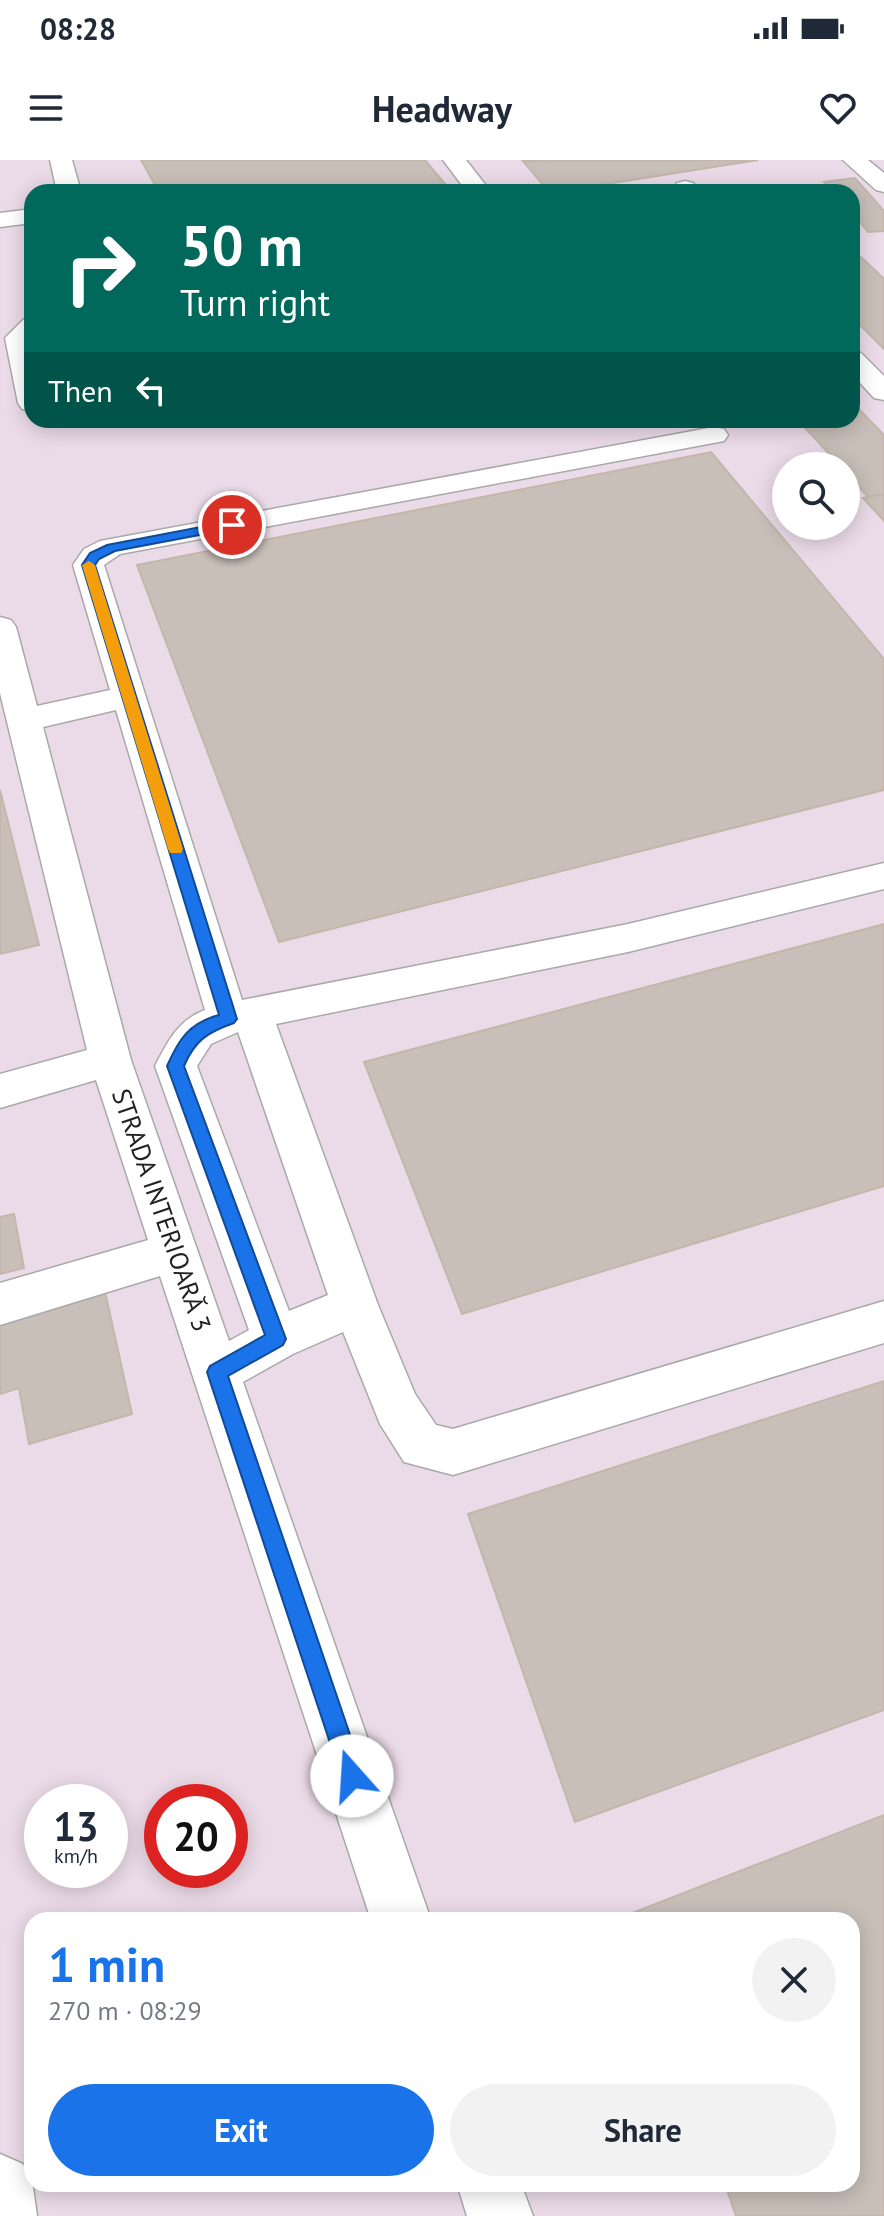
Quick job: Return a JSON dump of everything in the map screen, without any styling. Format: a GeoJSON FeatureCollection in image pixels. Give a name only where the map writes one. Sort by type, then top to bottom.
{"type":"FeatureCollection","features":[{"type":"Feature","properties":{"kind":"lane"},"geometry":{"type":"LineString","coordinates":[[61,160],[67,184]]}},
{"type":"Feature","properties":{"kind":"lane"},"geometry":{"type":"LineString","coordinates":[[454,160],[473,184]]}},
{"type":"Feature","properties":{"kind":"lane"},"geometry":{"type":"LineString","coordinates":[[854,160],[884,185]]}},
{"type":"Feature","properties":{"kind":"lane"},"geometry":{"type":"LineString","coordinates":[[0,220],[24,217]]}},
{"type":"Feature","properties":{"kind":"lane"},"geometry":{"type":"LineString","coordinates":[[24,332],[18,338],[24,366]]}},
{"type":"Feature","properties":{"kind":"lane"},"geometry":{"type":"LineString","coordinates":[[860,367],[884,392]]}},
{"type":"Feature","properties":{"kind":"lane"},"geometry":{"type":"LineString","coordinates":[[3,399],[24,402]]}},
{"type":"Feature","properties":{"kind":"lane"},"geometry":{"type":"LineString","coordinates":[[714,435],[111,547],[95,556],[88,565],[129,696],[240,1016],[397,1408],[421,1446],[453,1452],[884,1322]]}},
{"type":"Feature","properties":{"kind":"lane","name":"STRADA INTERIOARĂ 3"},"geometry":{"type":"LineString","coordinates":[[2,644],[110,1060],[398,1912]]}},
{"type":"Feature","properties":{"kind":"lane"},"geometry":{"type":"LineString","coordinates":[[24,720],[129,696]]}},
{"type":"Feature","properties":{"kind":"lane"},"geometry":{"type":"LineString","coordinates":[[276,1339],[176,1066],[186,1042],[206,1025],[628,938],[884,876]]}},
{"type":"Feature","properties":{"kind":"lane"},"geometry":{"type":"LineString","coordinates":[[0,1091],[110,1060]]}},
{"type":"Feature","properties":{"kind":"lane"},"geometry":{"type":"LineString","coordinates":[[0,1304],[176,1252]]}},
{"type":"Feature","properties":{"kind":"lane"},"geometry":{"type":"LineString","coordinates":[[217,1372],[276,1339],[355,1305]]}},
{"type":"Feature","properties":{"kind":"lane"},"geometry":{"type":"LineString","coordinates":[[0,2187],[4,2216]]}},
{"type":"Feature","properties":{"kind":"lane"},"geometry":{"type":"LineString","coordinates":[[492,2192],[500,2216]]}},
{"type":"Feature","properties":{"kind":"shaded area"},"geometry":{"type":"Polygon","coordinates":[[[0,160],[884,160],[884,2216],[0,2216],[0,160]]]}},
{"type":"Feature","properties":{"kind":"building"},"geometry":{"type":"Polygon","coordinates":[[[141,160],[425,160],[445,184],[154,184],[141,160]]]}},
{"type":"Feature","properties":{"kind":"building"},"geometry":{"type":"Polygon","coordinates":[[[758,160],[606,184],[542,184],[523,161],[758,160]]]}},
{"type":"Feature","properties":{"kind":"building"},"geometry":{"type":"Polygon","coordinates":[[[855,178],[884,211],[884,231],[868,232],[860,222],[860,184],[824,182],[855,178]]]}},
{"type":"Feature","properties":{"kind":"building"},"geometry":{"type":"Polygon","coordinates":[[[860,257],[884,279],[884,349],[860,325],[860,257]]]}},
{"type":"Feature","properties":{"kind":"building"},"geometry":{"type":"Polygon","coordinates":[[[860,410],[884,435],[884,494],[868,497],[860,488],[860,452],[827,452],[805,428],[860,428],[860,410]]]}},
{"type":"Feature","properties":{"kind":"building"},"geometry":{"type":"Polygon","coordinates":[[[711,452],[772,525],[772,540],[785,540],[884,659],[884,790],[279,942],[137,565],[711,452]]]}},
{"type":"Feature","properties":{"kind":"building"},"geometry":{"type":"Polygon","coordinates":[[[884,494],[884,521],[863,498],[884,494]]]}},
{"type":"Feature","properties":{"kind":"building"},"geometry":{"type":"Polygon","coordinates":[[[0,790],[39,945],[0,954],[0,790]]]}},
{"type":"Feature","properties":{"kind":"building"},"geometry":{"type":"Polygon","coordinates":[[[884,924],[884,1186],[462,1314],[364,1062],[884,924]]]}},
{"type":"Feature","properties":{"kind":"building"},"geometry":{"type":"Polygon","coordinates":[[[14,1214],[24,1268],[0,1274],[0,1217],[14,1214]]]}},
{"type":"Feature","properties":{"kind":"building"},"geometry":{"type":"Polygon","coordinates":[[[104,1287],[132,1414],[29,1444],[19,1388],[0,1394],[0,1316],[104,1287]]]}},
{"type":"Feature","properties":{"kind":"building"},"geometry":{"type":"Polygon","coordinates":[[[884,1381],[884,1710],[575,1822],[468,1514],[884,1381]]]}},
{"type":"Feature","properties":{"kind":"building"},"geometry":{"type":"Polygon","coordinates":[[[884,1815],[884,2216],[736,2216],[728,2192],[860,2192],[860,1912],[635,1912],[884,1815]]]}},
{"type":"Feature","properties":{"kind":"slow traffic"},"geometry":{"type":"LineString","coordinates":[[89,565],[176,849]]}},
{"type":"Feature","properties":{"kind":"route"},"geometry":{"type":"LineString","coordinates":[[232,525],[111,547],[95,556],[88,565],[228,1019],[206,1025],[186,1042],[176,1066],[276,1339],[217,1372],[352,1776]]}}]}
